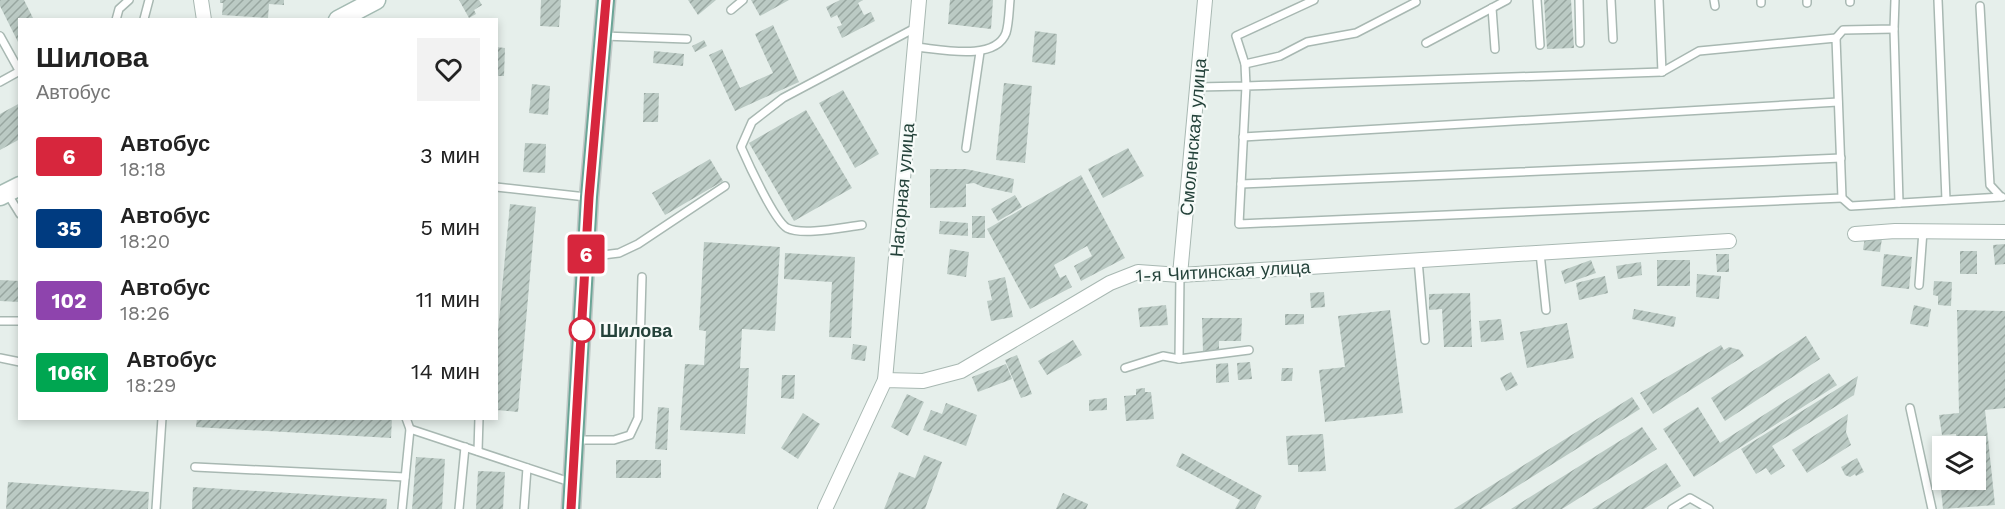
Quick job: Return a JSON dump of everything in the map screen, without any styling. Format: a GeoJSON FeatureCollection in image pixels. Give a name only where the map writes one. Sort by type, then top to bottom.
{"type":"FeatureCollection","features":[{"type":"Feature","properties":{"kind":"main road"},"geometry":{"type":"LineString","coordinates":[[342,18],[376,0]]}},
{"type":"Feature","properties":{"kind":"main road"},"geometry":{"type":"LineString","coordinates":[[571,509],[589,197],[606,0]]}},
{"type":"Feature","properties":{"kind":"street"},"geometry":{"type":"LineString","coordinates":[[201,0],[204,18]]}},
{"type":"Feature","properties":{"kind":"street","name":"Нагорная улица"},"geometry":{"type":"LineString","coordinates":[[885,380],[920,0]]}},
{"type":"Feature","properties":{"kind":"street","name":"Смоленская улица"},"geometry":{"type":"LineString","coordinates":[[1180,275],[1205,0]]}},
{"type":"Feature","properties":{"kind":"street"},"geometry":{"type":"LineString","coordinates":[[1855,234],[1923,231],[2005,232]]}},
{"type":"Feature","properties":{"kind":"street","name":"1-я Читинская улица"},"geometry":{"type":"LineString","coordinates":[[885,380],[923,381],[961,371],[1110,283],[1138,272],[1180,275],[1730,241]]}},
{"type":"Feature","properties":{"kind":"street"},"geometry":{"type":"LineString","coordinates":[[825,509],[885,380]]}},
{"type":"Feature","properties":{"kind":"lane"},"geometry":{"type":"LineString","coordinates":[[117,18],[119,9],[129,0]]}},
{"type":"Feature","properties":{"kind":"lane"},"geometry":{"type":"LineString","coordinates":[[144,18],[149,0]]}},
{"type":"Feature","properties":{"kind":"lane"},"geometry":{"type":"LineString","coordinates":[[731,10],[743,0]]}},
{"type":"Feature","properties":{"kind":"lane"},"geometry":{"type":"LineString","coordinates":[[915,47],[980,52],[996,46],[1006,34],[1010,0]]}},
{"type":"Feature","properties":{"kind":"lane"},"geometry":{"type":"LineString","coordinates":[[1314,0],[1236,36],[1245,64],[1246,86],[1239,224],[1842,198],[1851,206],[2003,197]]}},
{"type":"Feature","properties":{"kind":"lane"},"geometry":{"type":"LineString","coordinates":[[1426,43],[1507,0]]}},
{"type":"Feature","properties":{"kind":"lane"},"geometry":{"type":"LineString","coordinates":[[1537,0],[1540,45]]}},
{"type":"Feature","properties":{"kind":"lane"},"geometry":{"type":"LineString","coordinates":[[1579,0],[1581,43]]}},
{"type":"Feature","properties":{"kind":"lane"},"geometry":{"type":"LineString","coordinates":[[1611,0],[1613,39]]}},
{"type":"Feature","properties":{"kind":"lane"},"geometry":{"type":"LineString","coordinates":[[1659,0],[1662,72]]}},
{"type":"Feature","properties":{"kind":"lane"},"geometry":{"type":"LineString","coordinates":[[1895,0],[1899,203]]}},
{"type":"Feature","properties":{"kind":"lane"},"geometry":{"type":"LineString","coordinates":[[1938,0],[1946,200]]}},
{"type":"Feature","properties":{"kind":"lane"},"geometry":{"type":"LineString","coordinates":[[1245,64],[1280,56],[1307,42],[1356,33],[1416,2]]}},
{"type":"Feature","properties":{"kind":"lane"},"geometry":{"type":"LineString","coordinates":[[1980,6],[1990,185],[2003,197]]}},
{"type":"Feature","properties":{"kind":"lane"},"geometry":{"type":"LineString","coordinates":[[1492,8],[1496,49]]}},
{"type":"Feature","properties":{"kind":"lane"},"geometry":{"type":"LineString","coordinates":[[862,225],[801,231],[786,227],[769,204],[741,147],[752,122],[783,99],[917,27]]}},
{"type":"Feature","properties":{"kind":"lane"},"geometry":{"type":"LineString","coordinates":[[1197,87],[1662,72],[1699,51],[1836,38],[1843,30],[1894,29]]}},
{"type":"Feature","properties":{"kind":"lane"},"geometry":{"type":"LineString","coordinates":[[0,36],[18,70]]}},
{"type":"Feature","properties":{"kind":"lane"},"geometry":{"type":"LineString","coordinates":[[602,36],[687,39]]}},
{"type":"Feature","properties":{"kind":"lane"},"geometry":{"type":"LineString","coordinates":[[1836,38],[1842,198]]}},
{"type":"Feature","properties":{"kind":"lane"},"geometry":{"type":"LineString","coordinates":[[966,148],[980,52]]}},
{"type":"Feature","properties":{"kind":"lane"},"geometry":{"type":"LineString","coordinates":[[0,82],[18,73]]}},
{"type":"Feature","properties":{"kind":"lane"},"geometry":{"type":"LineString","coordinates":[[1244,136],[1839,102]]}},
{"type":"Feature","properties":{"kind":"lane"},"geometry":{"type":"LineString","coordinates":[[1241,184],[1841,158]]}},
{"type":"Feature","properties":{"kind":"lane"},"geometry":{"type":"LineString","coordinates":[[586,257],[619,253],[638,244],[725,186]]}},
{"type":"Feature","properties":{"kind":"lane"},"geometry":{"type":"LineString","coordinates":[[498,187],[589,197]]}},
{"type":"Feature","properties":{"kind":"lane"},"geometry":{"type":"LineString","coordinates":[[8,191],[18,210]]}},
{"type":"Feature","properties":{"kind":"lane"},"geometry":{"type":"LineString","coordinates":[[1919,285],[1923,231]]}},
{"type":"Feature","properties":{"kind":"lane"},"geometry":{"type":"LineString","coordinates":[[1540,253],[1546,310]]}},
{"type":"Feature","properties":{"kind":"lane"},"geometry":{"type":"LineString","coordinates":[[1418,260],[1425,340]]}},
{"type":"Feature","properties":{"kind":"lane"},"geometry":{"type":"LineString","coordinates":[[1179,359],[1180,275]]}},
{"type":"Feature","properties":{"kind":"lane"},"geometry":{"type":"LineString","coordinates":[[575,440],[614,440],[630,435],[638,418],[642,277]]}},
{"type":"Feature","properties":{"kind":"lane"},"geometry":{"type":"LineString","coordinates":[[0,321],[18,321]]}},
{"type":"Feature","properties":{"kind":"lane"},"geometry":{"type":"LineString","coordinates":[[1125,368],[1163,356],[1179,359],[1249,350]]}},
{"type":"Feature","properties":{"kind":"lane"},"geometry":{"type":"LineString","coordinates":[[0,358],[18,362]]}},
{"type":"Feature","properties":{"kind":"lane"},"geometry":{"type":"LineString","coordinates":[[1910,408],[1932,509]]}},
{"type":"Feature","properties":{"kind":"lane"},"geometry":{"type":"LineString","coordinates":[[156,509],[162,420]]}},
{"type":"Feature","properties":{"kind":"lane"},"geometry":{"type":"LineString","coordinates":[[402,509],[410,429],[407,420]]}},
{"type":"Feature","properties":{"kind":"lane"},"geometry":{"type":"LineString","coordinates":[[477,451],[479,420]]}},
{"type":"Feature","properties":{"kind":"lane"},"geometry":{"type":"LineString","coordinates":[[410,429],[572,482]]}},
{"type":"Feature","properties":{"kind":"lane"},"geometry":{"type":"LineString","coordinates":[[459,509],[465,447]]}},
{"type":"Feature","properties":{"kind":"lane"},"geometry":{"type":"LineString","coordinates":[[195,467],[405,477]]}},
{"type":"Feature","properties":{"kind":"lane"},"geometry":{"type":"LineString","coordinates":[[524,509],[527,468]]}},
{"type":"Feature","properties":{"kind":"lane"},"geometry":{"type":"LineString","coordinates":[[1672,509],[1690,498],[1709,509]]}},
{"type":"Feature","properties":{"kind":"building"},"geometry":{"type":"Polygon","coordinates":[[[0,0],[24,0],[33,18],[18,18],[18,42],[0,6],[0,0]]]}},
{"type":"Feature","properties":{"kind":"building"},"geometry":{"type":"Polygon","coordinates":[[[220,0],[284,0],[284,5],[269,4],[268,18],[222,15],[223,3],[220,3],[220,0]]]}},
{"type":"Feature","properties":{"kind":"building"},"geometry":{"type":"Polygon","coordinates":[[[459,0],[479,0],[482,5],[474,10],[476,14],[469,18],[459,0]]]}},
{"type":"Feature","properties":{"kind":"building"},"geometry":{"type":"Polygon","coordinates":[[[541,0],[561,0],[559,27],[540,26],[541,0]]]}},
{"type":"Feature","properties":{"kind":"building"},"geometry":{"type":"Polygon","coordinates":[[[688,0],[716,0],[698,15],[688,0]]]}},
{"type":"Feature","properties":{"kind":"building"},"geometry":{"type":"Polygon","coordinates":[[[751,0],[789,0],[760,16],[751,0]]]}},
{"type":"Feature","properties":{"kind":"building"},"geometry":{"type":"Polygon","coordinates":[[[840,0],[863,0],[858,3],[864,15],[871,12],[875,21],[842,38],[837,27],[842,25],[837,15],[831,18],[826,7],[840,0]]]}},
{"type":"Feature","properties":{"kind":"building"},"geometry":{"type":"Polygon","coordinates":[[[950,0],[993,0],[991,29],[948,24],[950,0]]]}},
{"type":"Feature","properties":{"kind":"building"},"geometry":{"type":"Polygon","coordinates":[[[1544,0],[1571,0],[1574,48],[1547,49],[1544,0]]]}},
{"type":"Feature","properties":{"kind":"building"},"geometry":{"type":"Polygon","coordinates":[[[773,25],[799,82],[735,111],[709,55],[722,49],[740,88],[773,73],[755,34],[773,25]]]}},
{"type":"Feature","properties":{"kind":"building"},"geometry":{"type":"Polygon","coordinates":[[[1035,31],[1057,34],[1055,65],[1032,62],[1035,31]]]}},
{"type":"Feature","properties":{"kind":"building"},"geometry":{"type":"Polygon","coordinates":[[[704,40],[707,46],[695,52],[692,46],[704,40]]]}},
{"type":"Feature","properties":{"kind":"building"},"geometry":{"type":"Polygon","coordinates":[[[498,47],[505,48],[504,76],[498,76],[498,47]]]}},
{"type":"Feature","properties":{"kind":"building"},"geometry":{"type":"Polygon","coordinates":[[[654,51],[684,54],[683,66],[653,63],[654,51]]]}},
{"type":"Feature","properties":{"kind":"building"},"geometry":{"type":"Polygon","coordinates":[[[1004,83],[1032,86],[1025,163],[996,160],[1004,83]]]}},
{"type":"Feature","properties":{"kind":"building"},"geometry":{"type":"Polygon","coordinates":[[[532,84],[550,86],[548,115],[529,113],[532,84]]]}},
{"type":"Feature","properties":{"kind":"building"},"geometry":{"type":"Polygon","coordinates":[[[843,90],[879,154],[855,168],[819,103],[843,90]]]}},
{"type":"Feature","properties":{"kind":"building"},"geometry":{"type":"Polygon","coordinates":[[[644,93],[659,93],[658,122],[643,122],[644,93]]]}},
{"type":"Feature","properties":{"kind":"building"},"geometry":{"type":"Polygon","coordinates":[[[18,104],[18,140],[0,150],[0,114],[18,104]]]}},
{"type":"Feature","properties":{"kind":"building"},"geometry":{"type":"Polygon","coordinates":[[[806,110],[852,188],[794,221],[749,143],[806,110]]]}},
{"type":"Feature","properties":{"kind":"building"},"geometry":{"type":"Polygon","coordinates":[[[525,143],[546,144],[545,173],[523,172],[525,143]]]}},
{"type":"Feature","properties":{"kind":"building"},"geometry":{"type":"Polygon","coordinates":[[[1128,148],[1144,176],[1103,198],[1088,169],[1128,148]]]}},
{"type":"Feature","properties":{"kind":"building"},"geometry":{"type":"Polygon","coordinates":[[[710,159],[723,181],[665,215],[652,193],[710,159]]]}},
{"type":"Feature","properties":{"kind":"building"},"geometry":{"type":"Polygon","coordinates":[[[930,169],[966,169],[1014,179],[1012,193],[974,183],[966,184],[966,207],[930,208],[930,169]]]}},
{"type":"Feature","properties":{"kind":"building"},"geometry":{"type":"Polygon","coordinates":[[[1081,175],[1125,258],[1081,281],[1074,266],[1092,256],[1087,246],[1054,265],[1060,278],[1066,275],[1072,287],[1030,309],[987,229],[1081,175]]]}},
{"type":"Feature","properties":{"kind":"building"},"geometry":{"type":"Polygon","coordinates":[[[1015,195],[1022,207],[998,221],[991,209],[1015,195]]]}},
{"type":"Feature","properties":{"kind":"building"},"geometry":{"type":"Polygon","coordinates":[[[510,204],[536,207],[518,412],[498,410],[498,331],[510,204]]]}},
{"type":"Feature","properties":{"kind":"building"},"geometry":{"type":"Polygon","coordinates":[[[972,216],[985,216],[985,238],[972,238],[972,216]]]}},
{"type":"Feature","properties":{"kind":"building"},"geometry":{"type":"Polygon","coordinates":[[[940,221],[968,223],[968,236],[939,234],[940,221]]]}},
{"type":"Feature","properties":{"kind":"building"},"geometry":{"type":"Polygon","coordinates":[[[1865,236],[1882,238],[1880,252],[1863,250],[1865,236]]]}},
{"type":"Feature","properties":{"kind":"building"},"geometry":{"type":"Polygon","coordinates":[[[704,242],[780,247],[775,331],[742,329],[740,368],[749,368],[745,434],[680,430],[685,364],[704,365],[706,331],[699,330],[704,242]]]}},
{"type":"Feature","properties":{"kind":"building"},"geometry":{"type":"Polygon","coordinates":[[[2005,244],[2005,264],[1995,265],[1993,245],[2005,244]]]}},
{"type":"Feature","properties":{"kind":"building"},"geometry":{"type":"Polygon","coordinates":[[[950,249],[969,252],[966,277],[947,274],[950,249]]]}},
{"type":"Feature","properties":{"kind":"building"},"geometry":{"type":"Polygon","coordinates":[[[1960,251],[1977,251],[1977,274],[1960,274],[1960,251]]]}},
{"type":"Feature","properties":{"kind":"building"},"geometry":{"type":"Polygon","coordinates":[[[785,253],[855,257],[851,338],[829,337],[832,282],[784,279],[785,253]]]}},
{"type":"Feature","properties":{"kind":"building"},"geometry":{"type":"Polygon","coordinates":[[[1716,254],[1729,254],[1729,272],[1717,272],[1716,254]]]}},
{"type":"Feature","properties":{"kind":"building"},"geometry":{"type":"Polygon","coordinates":[[[1884,254],[1912,257],[1909,289],[1881,286],[1884,254]]]}},
{"type":"Feature","properties":{"kind":"building"},"geometry":{"type":"Polygon","coordinates":[[[1591,260],[1596,273],[1565,284],[1561,271],[1591,260]]]}},
{"type":"Feature","properties":{"kind":"building"},"geometry":{"type":"Polygon","coordinates":[[[1657,260],[1690,260],[1690,286],[1657,286],[1657,260]]]}},
{"type":"Feature","properties":{"kind":"building"},"geometry":{"type":"Polygon","coordinates":[[[1641,262],[1642,275],[1618,279],[1616,266],[1641,262]]]}},
{"type":"Feature","properties":{"kind":"building"},"geometry":{"type":"Polygon","coordinates":[[[1697,274],[1721,276],[1719,299],[1696,297],[1697,274]]]}},
{"type":"Feature","properties":{"kind":"building"},"geometry":{"type":"Polygon","coordinates":[[[1605,276],[1608,293],[1579,300],[1576,283],[1605,276]]]}},
{"type":"Feature","properties":{"kind":"building"},"geometry":{"type":"Polygon","coordinates":[[[1005,277],[1013,317],[991,321],[987,301],[992,300],[988,281],[1005,277]]]}},
{"type":"Feature","properties":{"kind":"building"},"geometry":{"type":"Polygon","coordinates":[[[0,280],[18,281],[18,302],[0,301],[0,280]]]}},
{"type":"Feature","properties":{"kind":"building"},"geometry":{"type":"Polygon","coordinates":[[[1934,281],[1952,282],[1951,306],[1938,305],[1938,296],[1933,295],[1934,281]]]}},
{"type":"Feature","properties":{"kind":"building"},"geometry":{"type":"Polygon","coordinates":[[[1324,292],[1325,307],[1311,308],[1310,293],[1324,292]]]}},
{"type":"Feature","properties":{"kind":"building"},"geometry":{"type":"Polygon","coordinates":[[[1470,293],[1472,347],[1444,347],[1442,309],[1429,310],[1429,294],[1470,293]]]}},
{"type":"Feature","properties":{"kind":"building"},"geometry":{"type":"Polygon","coordinates":[[[1166,305],[1168,325],[1140,327],[1138,308],[1166,305]]]}},
{"type":"Feature","properties":{"kind":"building"},"geometry":{"type":"Polygon","coordinates":[[[1914,305],[1931,309],[1928,327],[1910,324],[1914,305]]]}},
{"type":"Feature","properties":{"kind":"building"},"geometry":{"type":"Polygon","coordinates":[[[1634,309],[1676,317],[1674,327],[1632,319],[1634,309]]]}},
{"type":"Feature","properties":{"kind":"building"},"geometry":{"type":"Polygon","coordinates":[[[1390,310],[1403,413],[1325,422],[1319,370],[1345,367],[1338,316],[1390,310]]]}},
{"type":"Feature","properties":{"kind":"building"},"geometry":{"type":"Polygon","coordinates":[[[1957,310],[2005,311],[2005,408],[1985,410],[1995,505],[1943,509],[1941,490],[1986,490],[1986,436],[1942,435],[1939,415],[1959,413],[1957,310]]]}},
{"type":"Feature","properties":{"kind":"building"},"geometry":{"type":"Polygon","coordinates":[[[1285,314],[1304,314],[1304,324],[1285,325],[1285,314]]]}},
{"type":"Feature","properties":{"kind":"building"},"geometry":{"type":"Polygon","coordinates":[[[1202,318],[1242,318],[1241,341],[1219,341],[1219,352],[1203,352],[1202,318]]]}},
{"type":"Feature","properties":{"kind":"building"},"geometry":{"type":"Polygon","coordinates":[[[1501,319],[1504,340],[1481,342],[1479,321],[1501,319]]]}},
{"type":"Feature","properties":{"kind":"building"},"geometry":{"type":"Polygon","coordinates":[[[1567,323],[1574,358],[1527,368],[1520,332],[1567,323]]]}},
{"type":"Feature","properties":{"kind":"building"},"geometry":{"type":"Polygon","coordinates":[[[1806,336],[1820,359],[1725,421],[1711,398],[1806,336]]]}},
{"type":"Feature","properties":{"kind":"building"},"geometry":{"type":"Polygon","coordinates":[[[1073,340],[1082,355],[1047,375],[1038,361],[1073,340]]]}},
{"type":"Feature","properties":{"kind":"building"},"geometry":{"type":"Polygon","coordinates":[[[853,344],[867,346],[865,361],[851,359],[853,344]]]}},
{"type":"Feature","properties":{"kind":"building"},"geometry":{"type":"Polygon","coordinates":[[[1721,345],[1724,350],[1729,347],[1740,350],[1744,356],[1653,414],[1640,393],[1721,345]]]}},
{"type":"Feature","properties":{"kind":"building"},"geometry":{"type":"Polygon","coordinates":[[[1017,355],[1032,394],[1021,398],[1005,360],[1017,355]]]}},
{"type":"Feature","properties":{"kind":"building"},"geometry":{"type":"Polygon","coordinates":[[[1250,362],[1252,379],[1238,380],[1237,363],[1250,362]]]}},
{"type":"Feature","properties":{"kind":"building"},"geometry":{"type":"Polygon","coordinates":[[[1228,363],[1229,382],[1216,383],[1216,364],[1228,363]]]}},
{"type":"Feature","properties":{"kind":"building"},"geometry":{"type":"Polygon","coordinates":[[[1006,364],[1012,379],[978,392],[972,377],[1006,364]]]}},
{"type":"Feature","properties":{"kind":"building"},"geometry":{"type":"Polygon","coordinates":[[[1282,368],[1293,368],[1292,381],[1281,381],[1282,368]]]}},
{"type":"Feature","properties":{"kind":"building"},"geometry":{"type":"Polygon","coordinates":[[[1511,372],[1518,385],[1506,391],[1500,378],[1511,372]]]}},
{"type":"Feature","properties":{"kind":"building"},"geometry":{"type":"Polygon","coordinates":[[[1829,373],[1837,385],[1694,477],[1663,429],[1698,407],[1720,443],[1829,373]]]}},
{"type":"Feature","properties":{"kind":"building"},"geometry":{"type":"Polygon","coordinates":[[[782,375],[795,375],[794,399],[781,398],[782,375]]]}},
{"type":"Feature","properties":{"kind":"building"},"geometry":{"type":"Polygon","coordinates":[[[1858,376],[1854,395],[1772,446],[1785,466],[1771,475],[1766,468],[1756,474],[1741,449],[1858,376]]]}},
{"type":"Feature","properties":{"kind":"building"},"geometry":{"type":"Polygon","coordinates":[[[1145,388],[1145,392],[1151,392],[1154,419],[1126,421],[1124,396],[1136,395],[1136,389],[1145,388]]]}},
{"type":"Feature","properties":{"kind":"building"},"geometry":{"type":"Polygon","coordinates":[[[907,394],[924,402],[908,436],[891,427],[907,394]]]}},
{"type":"Feature","properties":{"kind":"building"},"geometry":{"type":"Polygon","coordinates":[[[1632,397],[1640,409],[1481,509],[1454,509],[1632,397]]]}},
{"type":"Feature","properties":{"kind":"building"},"geometry":{"type":"Polygon","coordinates":[[[1107,398],[1107,410],[1089,411],[1089,400],[1107,398]]]}},
{"type":"Feature","properties":{"kind":"building"},"geometry":{"type":"Polygon","coordinates":[[[946,403],[977,415],[966,446],[923,430],[931,410],[942,414],[946,403]]]}},
{"type":"Feature","properties":{"kind":"building"},"geometry":{"type":"Polygon","coordinates":[[[658,407],[669,408],[667,450],[655,449],[658,407]]]}},
{"type":"Feature","properties":{"kind":"building"},"geometry":{"type":"Polygon","coordinates":[[[803,413],[820,424],[798,459],[781,448],[803,413]]]}},
{"type":"Feature","properties":{"kind":"building"},"geometry":{"type":"Polygon","coordinates":[[[1848,414],[1846,432],[1851,445],[1807,473],[1792,450],[1848,414]]]}},
{"type":"Feature","properties":{"kind":"building"},"geometry":{"type":"Polygon","coordinates":[[[197,420],[392,420],[391,438],[196,427],[197,420]]]}},
{"type":"Feature","properties":{"kind":"building"},"geometry":{"type":"Polygon","coordinates":[[[1642,427],[1657,449],[1562,509],[1511,509],[1642,427]]]}},
{"type":"Feature","properties":{"kind":"building"},"geometry":{"type":"Polygon","coordinates":[[[1323,434],[1326,471],[1298,472],[1298,465],[1288,465],[1286,436],[1323,434]]]}},
{"type":"Feature","properties":{"kind":"building"},"geometry":{"type":"Polygon","coordinates":[[[1182,453],[1262,496],[1255,509],[1235,509],[1240,500],[1176,466],[1182,453]]]}},
{"type":"Feature","properties":{"kind":"building"},"geometry":{"type":"Polygon","coordinates":[[[924,455],[942,462],[925,509],[884,509],[899,472],[915,478],[924,455]]]}},
{"type":"Feature","properties":{"kind":"building"},"geometry":{"type":"Polygon","coordinates":[[[416,457],[445,459],[442,509],[412,509],[416,457]]]}},
{"type":"Feature","properties":{"kind":"building"},"geometry":{"type":"Polygon","coordinates":[[[1857,458],[1864,472],[1850,477],[1845,475],[1841,467],[1857,458]]]}},
{"type":"Feature","properties":{"kind":"building"},"geometry":{"type":"Polygon","coordinates":[[[616,460],[661,460],[661,478],[616,478],[616,460]]]}},
{"type":"Feature","properties":{"kind":"building"},"geometry":{"type":"Polygon","coordinates":[[[1666,463],[1681,486],[1644,509],[1592,509],[1666,463]]]}},
{"type":"Feature","properties":{"kind":"building"},"geometry":{"type":"Polygon","coordinates":[[[478,471],[505,472],[503,509],[476,509],[478,471]]]}},
{"type":"Feature","properties":{"kind":"building"},"geometry":{"type":"Polygon","coordinates":[[[8,482],[149,492],[148,509],[6,509],[8,482]]]}},
{"type":"Feature","properties":{"kind":"building"},"geometry":{"type":"Polygon","coordinates":[[[193,487],[387,499],[386,509],[192,509],[193,487]]]}},
{"type":"Feature","properties":{"kind":"building"},"geometry":{"type":"Polygon","coordinates":[[[1063,493],[1088,504],[1086,509],[1056,509],[1063,493]]]}},
{"type":"Feature","properties":{"kind":"bus line","name":"6"},"geometry":{"type":"LineString","coordinates":[[571,509],[589,197],[606,0]]}},
{"type":"Feature","properties":{"kind":"place","name":"Шилова"},"geometry":{"type":"Point","coordinates":[582,330]}}]}
